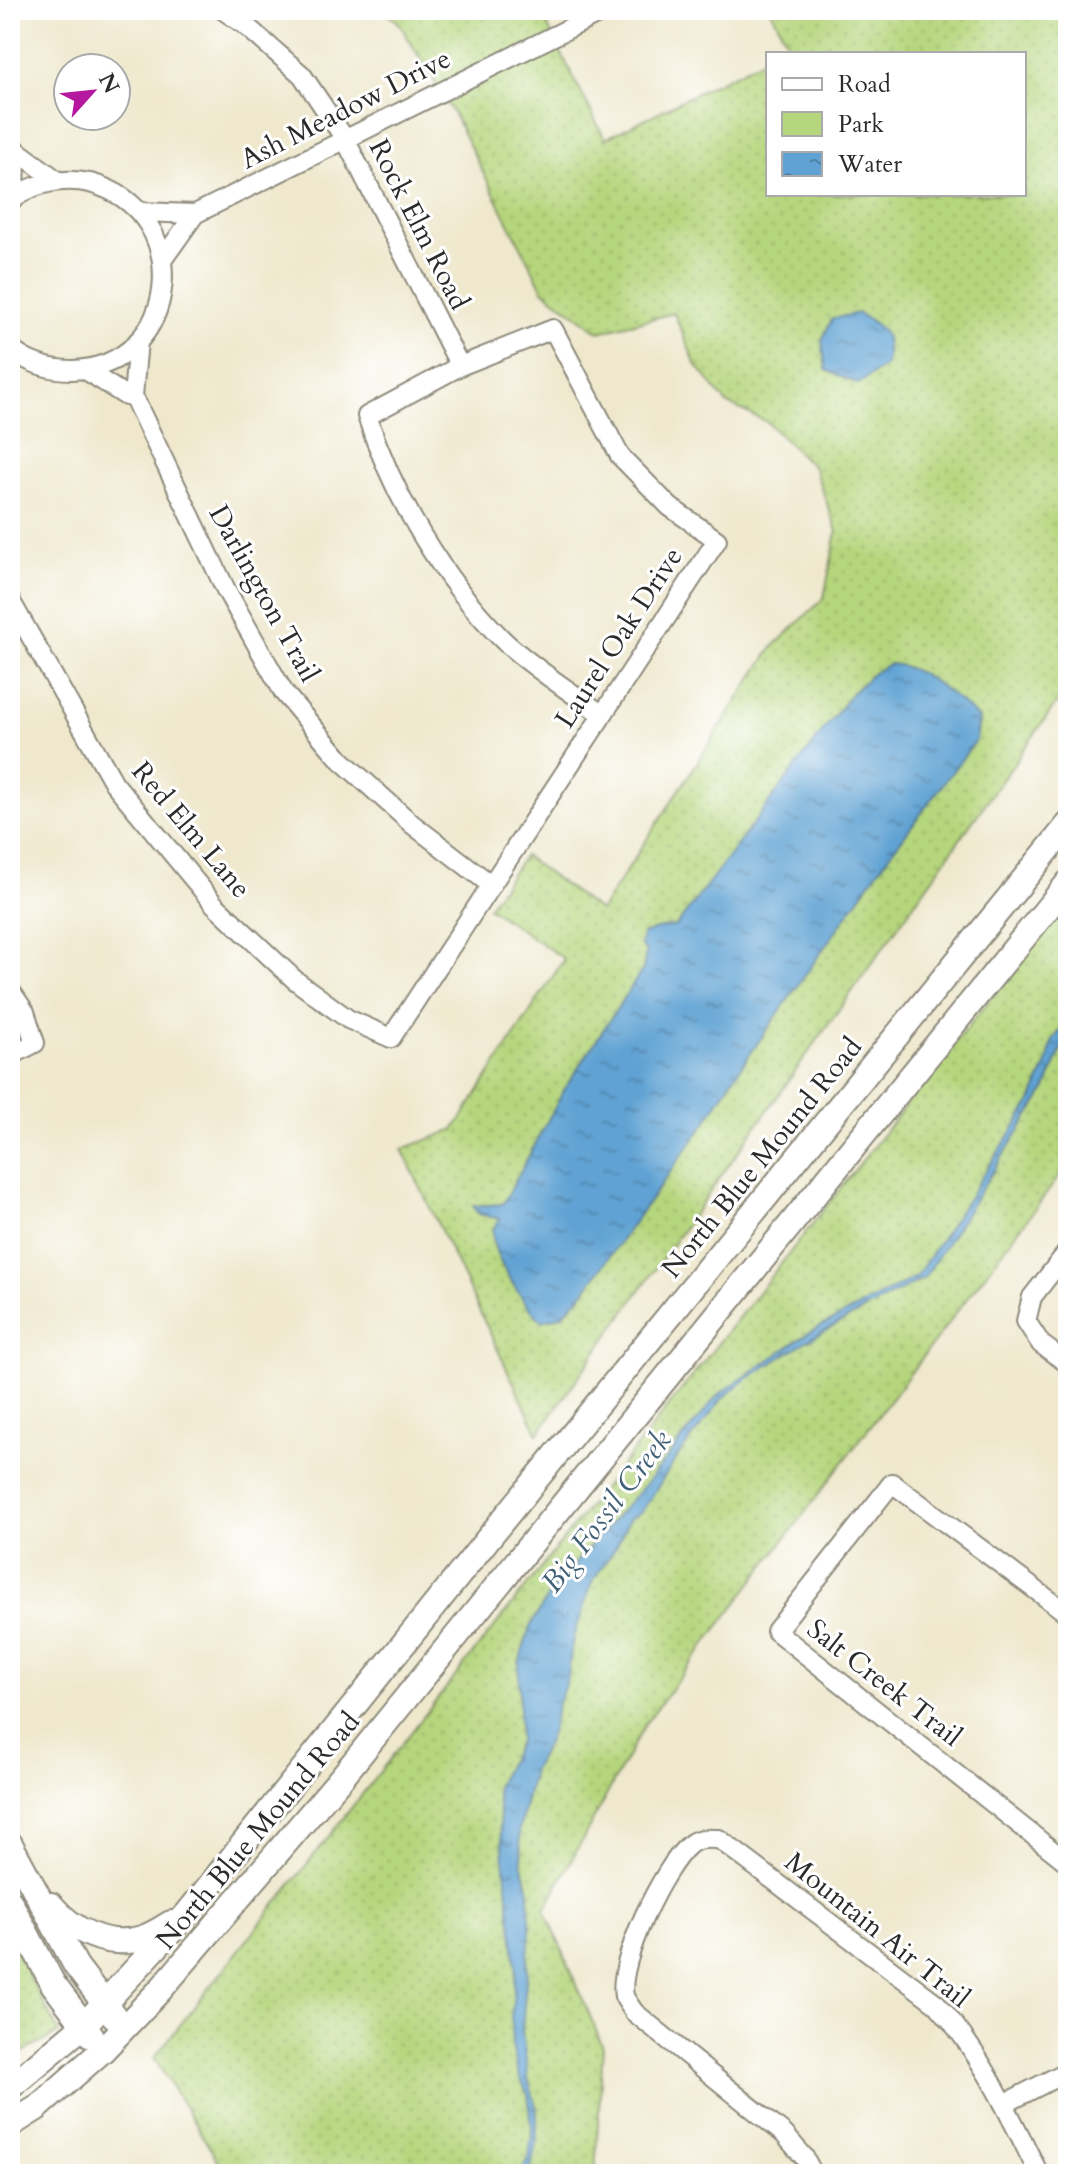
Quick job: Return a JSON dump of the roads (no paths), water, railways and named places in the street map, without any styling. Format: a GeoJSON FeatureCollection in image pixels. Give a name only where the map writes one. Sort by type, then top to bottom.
{"type":"FeatureCollection","features":[{"type":"Feature","properties":{"kind":"main road","name":"North Blue Mound Road"},"geometry":{"type":"LineString","coordinates":[[10,2087],[84,2025],[187,1914],[533,1482],[1068,825]]}},
{"type":"Feature","properties":{"kind":"main road","name":"North Blue Mound Road"},"geometry":{"type":"LineString","coordinates":[[10,2125],[37,2108],[103,2050],[161,1989],[331,1790],[1068,883]]}},
{"type":"Feature","properties":{"kind":"main road"},"geometry":{"type":"LineString","coordinates":[[499,1525],[527,1551]]}},
{"type":"Feature","properties":{"kind":"main road"},"geometry":{"type":"LineString","coordinates":[[10,1844],[76,1966],[124,2027]]}},
{"type":"Feature","properties":{"kind":"main road","name":"North Blue Mound Road"},"geometry":{"type":"LineString","coordinates":[[25,1874],[62,1919],[80,1931],[99,1938],[141,1939],[187,1914]]}},
{"type":"Feature","properties":{"kind":"main road"},"geometry":{"type":"LineString","coordinates":[[10,1902],[53,1984],[103,2050]]}},
{"type":"Feature","properties":{"kind":"street","name":"Rock Elm Road"},"geometry":{"type":"LineString","coordinates":[[223,10],[302,75],[345,139],[460,366]]}},
{"type":"Feature","properties":{"kind":"street","name":"Ash Meadow Drive"},"geometry":{"type":"LineString","coordinates":[[163,259],[195,214],[606,10]]}},
{"type":"Feature","properties":{"kind":"street"},"geometry":{"type":"LineString","coordinates":[[13,144],[58,181]]}},
{"type":"Feature","properties":{"kind":"street"},"geometry":{"type":"LineString","coordinates":[[13,144],[13,200]]}},
{"type":"Feature","properties":{"kind":"street"},"geometry":{"type":"LineString","coordinates":[[10,348],[37,364],[60,370],[104,364],[122,355],[138,341],[155,317],[163,288],[163,259],[155,235],[140,212],[123,197],[81,181],[58,181],[36,186],[13,200]]}},
{"type":"Feature","properties":{"kind":"street","name":"Ash Meadow Drive"},"geometry":{"type":"LineString","coordinates":[[140,212],[195,214]]}},
{"type":"Feature","properties":{"kind":"street","name":"Laurel Oak Drive"},"geometry":{"type":"LineString","coordinates":[[391,1038],[717,540],[670,507],[620,456],[553,329],[460,366]]}},
{"type":"Feature","properties":{"kind":"street"},"geometry":{"type":"LineString","coordinates":[[84,369],[126,396],[133,396],[138,341]]}},
{"type":"Feature","properties":{"kind":"street"},"geometry":{"type":"LineString","coordinates":[[460,366],[367,416],[371,427],[400,493],[447,575],[504,641],[601,714]]}},
{"type":"Feature","properties":{"kind":"street","name":"Darlington Trail"},"geometry":{"type":"LineString","coordinates":[[133,396],[225,588],[284,693],[341,760],[412,824],[490,884]]}},
{"type":"Feature","properties":{"kind":"street","name":"Red Elm Lane"},"geometry":{"type":"LineString","coordinates":[[10,600],[114,783],[214,904],[295,980],[348,1019],[391,1038]]}},
{"type":"Feature","properties":{"kind":"street"},"geometry":{"type":"LineString","coordinates":[[10,990],[25,1012],[35,1043],[10,1056]]}},
{"type":"Feature","properties":{"kind":"street"},"geometry":{"type":"LineString","coordinates":[[1068,1251],[1032,1297],[1026,1321],[1041,1344],[1068,1364]]}},
{"type":"Feature","properties":{"kind":"street","name":"Salt Creek Trail"},"geometry":{"type":"LineString","coordinates":[[1068,1614],[892,1483],[776,1631],[1068,1863]]}},
{"type":"Feature","properties":{"kind":"street","name":"Mountain Air Trail"},"geometry":{"type":"LineString","coordinates":[[813,2174],[804,2157],[784,2134],[634,2012],[625,1998],[624,1979],[645,1910],[690,1845],[702,1838],[719,1839],[937,2004],[961,2031],[1004,2104],[1039,2174]]}},
{"type":"Feature","properties":{"kind":"street"},"geometry":{"type":"LineString","coordinates":[[1004,2104],[1068,2071]]}},
{"type":"Feature","properties":{"kind":"water"},"geometry":{"type":"Polygon","coordinates":[[[857,313],[880,328],[887,345],[886,365],[858,384],[826,370],[822,340],[832,319],[857,313]]]}},
{"type":"Feature","properties":{"kind":"water"},"geometry":{"type":"Polygon","coordinates":[[[889,664],[924,676],[960,702],[979,719],[976,740],[875,875],[704,1125],[584,1292],[562,1315],[542,1321],[502,1266],[493,1240],[493,1230],[500,1219],[479,1214],[473,1206],[503,1204],[565,1088],[643,969],[646,952],[640,945],[643,934],[676,926],[851,694],[873,673],[889,664]]]}},
{"type":"Feature","properties":{"kind":"water"},"geometry":{"type":"Polygon","coordinates":[[[1068,1021],[1068,1033],[1045,1091],[924,1278],[808,1340],[723,1398],[678,1456],[642,1511],[629,1519],[617,1545],[592,1582],[572,1642],[568,1677],[548,1741],[533,1770],[519,1830],[529,1891],[530,1931],[522,2031],[528,2077],[537,2109],[537,2138],[530,2174],[519,2174],[529,2158],[532,2128],[528,2095],[519,2076],[512,2046],[516,1968],[496,1787],[519,1742],[519,1663],[530,1627],[552,1589],[648,1481],[718,1395],[808,1333],[916,1277],[1030,1104],[1053,1040],[1068,1021]]]}},
{"type":"Feature","properties":{"kind":"water label","name":"Big Fossil Creek"},"geometry":{"type":"Point","coordinates":[606,1511]}}]}
